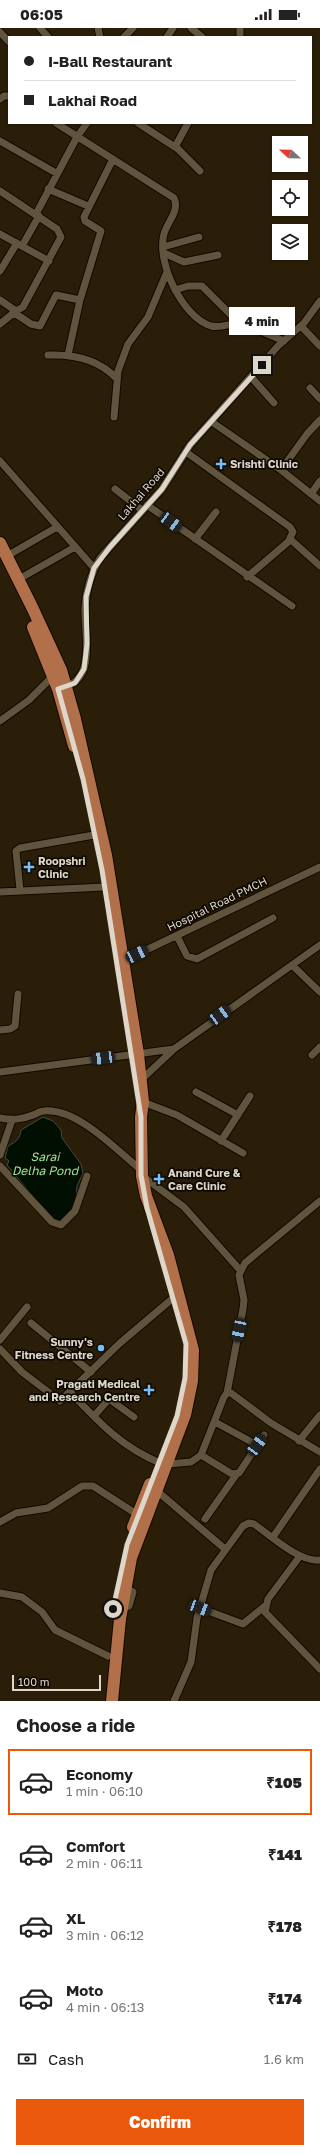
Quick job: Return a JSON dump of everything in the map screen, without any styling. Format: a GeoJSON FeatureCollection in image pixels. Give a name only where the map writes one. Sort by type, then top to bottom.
{"type":"FeatureCollection","features":[{"type":"Feature","properties":{"kind":"highway"},"geometry":{"type":"LineString","coordinates":[[0,543],[4,557],[53,676],[62,688],[96,809],[105,870],[123,960],[135,1054],[141,1117],[141,1172],[147,1208],[176,1296],[186,1344],[185,1378],[177,1416],[157,1491],[138,1539],[125,1588],[121,1608],[112,1701]]}},
{"type":"Feature","properties":{"kind":"highway"},"geometry":{"type":"LineString","coordinates":[[4,557],[19,579],[54,655],[83,779],[94,835],[105,870],[104,887],[141,1080],[143,1102],[141,1117]]}},
{"type":"Feature","properties":{"kind":"highway"},"geometry":{"type":"LineString","coordinates":[[106,1701],[108,1656],[118,1584],[127,1545],[138,1515],[164,1464]]}},
{"type":"Feature","properties":{"kind":"street"},"geometry":{"type":"LineString","coordinates":[[40,28],[47,36]]}},
{"type":"Feature","properties":{"kind":"street"},"geometry":{"type":"LineString","coordinates":[[125,36],[133,28]]}},
{"type":"Feature","properties":{"kind":"street"},"geometry":{"type":"LineString","coordinates":[[191,28],[201,36]]}},
{"type":"Feature","properties":{"kind":"street"},"geometry":{"type":"LineString","coordinates":[[0,32],[8,41]]}},
{"type":"Feature","properties":{"kind":"street"},"geometry":{"type":"LineString","coordinates":[[0,92],[8,96]]}},
{"type":"Feature","properties":{"kind":"street"},"geometry":{"type":"LineString","coordinates":[[0,100],[8,96]]}},
{"type":"Feature","properties":{"kind":"street"},"geometry":{"type":"LineString","coordinates":[[57,124],[174,198],[176,210],[166,228],[163,250],[168,272],[175,290],[190,311],[203,322],[219,327],[238,322]]}},
{"type":"Feature","properties":{"kind":"street"},"geometry":{"type":"LineString","coordinates":[[0,271],[37,215],[56,173],[76,137],[86,124]]}},
{"type":"Feature","properties":{"kind":"street"},"geometry":{"type":"LineString","coordinates":[[140,124],[175,147],[200,171]]}},
{"type":"Feature","properties":{"kind":"street"},"geometry":{"type":"LineString","coordinates":[[175,147],[187,124]]}},
{"type":"Feature","properties":{"kind":"street"},"geometry":{"type":"LineString","coordinates":[[0,141],[56,173]]}},
{"type":"Feature","properties":{"kind":"street"},"geometry":{"type":"LineString","coordinates":[[68,355],[80,300],[101,231],[85,221],[84,217],[88,206],[113,159]]}},
{"type":"Feature","properties":{"kind":"street"},"geometry":{"type":"LineString","coordinates":[[48,189],[88,206]]}},
{"type":"Feature","properties":{"kind":"street"},"geometry":{"type":"LineString","coordinates":[[0,191],[37,215],[60,233],[59,242],[23,307],[14,311],[0,324]]}},
{"type":"Feature","properties":{"kind":"street"},"geometry":{"type":"LineString","coordinates":[[0,234],[49,260]]}},
{"type":"Feature","properties":{"kind":"street"},"geometry":{"type":"LineString","coordinates":[[163,250],[199,237]]}},
{"type":"Feature","properties":{"kind":"street"},"geometry":{"type":"LineString","coordinates":[[163,250],[184,262],[218,255]]}},
{"type":"Feature","properties":{"kind":"street"},"geometry":{"type":"LineString","coordinates":[[114,417],[117,378],[128,344],[148,317],[168,272]]}},
{"type":"Feature","properties":{"kind":"street"},"geometry":{"type":"LineString","coordinates":[[175,290],[188,286],[202,286],[238,322],[284,341]]}},
{"type":"Feature","properties":{"kind":"street"},"geometry":{"type":"LineString","coordinates":[[0,300],[30,324],[40,326],[56,295],[80,300]]}},
{"type":"Feature","properties":{"kind":"street","name":"Lakhai Road"},"geometry":{"type":"LineString","coordinates":[[62,688],[75,683],[84,669],[87,644],[86,597],[94,568],[174,473],[186,452],[251,377],[284,341],[301,326],[320,301]]}},
{"type":"Feature","properties":{"kind":"street"},"geometry":{"type":"LineString","coordinates":[[301,326],[320,346]]}},
{"type":"Feature","properties":{"kind":"street"},"geometry":{"type":"LineString","coordinates":[[48,355],[78,356],[100,365],[110,371],[117,378]]}},
{"type":"Feature","properties":{"kind":"street"},"geometry":{"type":"LineString","coordinates":[[251,377],[274,403]]}},
{"type":"Feature","properties":{"kind":"street"},"geometry":{"type":"LineString","coordinates":[[310,388],[320,399]]}},
{"type":"Feature","properties":{"kind":"street"},"geometry":{"type":"LineString","coordinates":[[281,470],[307,434],[320,420]]}},
{"type":"Feature","properties":{"kind":"street"},"geometry":{"type":"LineString","coordinates":[[212,422],[281,470],[320,501]]}},
{"type":"Feature","properties":{"kind":"street"},"geometry":{"type":"LineString","coordinates":[[186,452],[290,527],[293,532],[290,539],[247,577]]}},
{"type":"Feature","properties":{"kind":"street"},"geometry":{"type":"LineString","coordinates":[[0,461],[94,568]]}},
{"type":"Feature","properties":{"kind":"street"},"geometry":{"type":"LineString","coordinates":[[311,494],[320,481]]}},
{"type":"Feature","properties":{"kind":"street"},"geometry":{"type":"LineString","coordinates":[[115,489],[142,510]]}},
{"type":"Feature","properties":{"kind":"street"},"geometry":{"type":"LineString","coordinates":[[147,505],[247,577],[292,606]]}},
{"type":"Feature","properties":{"kind":"street"},"geometry":{"type":"LineString","coordinates":[[195,539],[216,512]]}},
{"type":"Feature","properties":{"kind":"street"},"geometry":{"type":"LineString","coordinates":[[4,557],[57,527]]}},
{"type":"Feature","properties":{"kind":"street"},"geometry":{"type":"LineString","coordinates":[[290,539],[320,566]]}},
{"type":"Feature","properties":{"kind":"street"},"geometry":{"type":"LineString","coordinates":[[19,579],[75,547]]}},
{"type":"Feature","properties":{"kind":"street"},"geometry":{"type":"LineString","coordinates":[[0,721],[29,700],[53,676]]}},
{"type":"Feature","properties":{"kind":"street"},"geometry":{"type":"LineString","coordinates":[[20,890],[16,851],[20,848],[94,835]]}},
{"type":"Feature","properties":{"kind":"street","name":"Hospital Road PMCH"},"geometry":{"type":"LineString","coordinates":[[123,960],[177,936],[320,867]]}},
{"type":"Feature","properties":{"kind":"street"},"geometry":{"type":"LineString","coordinates":[[0,892],[104,887]]}},
{"type":"Feature","properties":{"kind":"street"},"geometry":{"type":"LineString","coordinates":[[177,936],[187,956],[192,959],[197,959],[273,918]]}},
{"type":"Feature","properties":{"kind":"street"},"geometry":{"type":"LineString","coordinates":[[141,1080],[174,1049],[320,945]]}},
{"type":"Feature","properties":{"kind":"street"},"geometry":{"type":"LineString","coordinates":[[292,965],[320,992]]}},
{"type":"Feature","properties":{"kind":"street"},"geometry":{"type":"LineString","coordinates":[[0,1030],[10,1030],[15,1026],[18,994]]}},
{"type":"Feature","properties":{"kind":"street"},"geometry":{"type":"LineString","coordinates":[[312,1055],[320,1047]]}},
{"type":"Feature","properties":{"kind":"street"},"geometry":{"type":"LineString","coordinates":[[0,1072],[174,1049]]}},
{"type":"Feature","properties":{"kind":"street"},"geometry":{"type":"LineString","coordinates":[[196,1092],[238,1115]]}},
{"type":"Feature","properties":{"kind":"street"},"geometry":{"type":"LineString","coordinates":[[221,1141],[250,1096]]}},
{"type":"Feature","properties":{"kind":"street"},"geometry":{"type":"LineString","coordinates":[[143,1102],[176,1115],[243,1153]]}},
{"type":"Feature","properties":{"kind":"street"},"geometry":{"type":"LineString","coordinates":[[0,1118],[12,1120],[23,1119],[43,1111],[63,1113],[84,1123],[184,1207],[240,1270],[243,1309],[227,1393],[201,1455],[191,1462],[164,1464],[142,1456],[115,1438],[70,1392]]}},
{"type":"Feature","properties":{"kind":"street"},"geometry":{"type":"LineString","coordinates":[[0,1154],[12,1120]]}},
{"type":"Feature","properties":{"kind":"street"},"geometry":{"type":"LineString","coordinates":[[0,1166],[52,1222],[61,1225],[75,1211],[86,1176]]}},
{"type":"Feature","properties":{"kind":"street"},"geometry":{"type":"LineString","coordinates":[[240,1270],[245,1263],[320,1201]]}},
{"type":"Feature","properties":{"kind":"street"},"geometry":{"type":"LineString","coordinates":[[0,1349],[22,1372],[60,1401],[120,1343],[176,1296]]}},
{"type":"Feature","properties":{"kind":"street"},"geometry":{"type":"LineString","coordinates":[[0,1340],[27,1306]]}},
{"type":"Feature","properties":{"kind":"street"},"geometry":{"type":"LineString","coordinates":[[30,1323],[90,1372]]}},
{"type":"Feature","properties":{"kind":"street"},"geometry":{"type":"LineString","coordinates":[[227,1393],[235,1394],[271,1423],[299,1441],[320,1452]]}},
{"type":"Feature","properties":{"kind":"street"},"geometry":{"type":"LineString","coordinates":[[94,1416],[109,1399],[134,1417]]}},
{"type":"Feature","properties":{"kind":"street"},"geometry":{"type":"LineString","coordinates":[[299,1441],[320,1415]]}},
{"type":"Feature","properties":{"kind":"street"},"geometry":{"type":"LineString","coordinates":[[215,1422],[257,1445]]}},
{"type":"Feature","properties":{"kind":"street"},"geometry":{"type":"LineString","coordinates":[[205,1519],[236,1475],[239,1473],[264,1435]]}},
{"type":"Feature","properties":{"kind":"street"},"geometry":{"type":"LineString","coordinates":[[201,1455],[236,1475]]}},
{"type":"Feature","properties":{"kind":"street"},"geometry":{"type":"LineString","coordinates":[[273,1537],[320,1469]]}},
{"type":"Feature","properties":{"kind":"street"},"geometry":{"type":"LineString","coordinates":[[0,1522],[16,1513],[48,1508],[82,1486],[88,1484],[138,1515]]}},
{"type":"Feature","properties":{"kind":"street"},"geometry":{"type":"LineString","coordinates":[[157,1491],[226,1549]]}},
{"type":"Feature","properties":{"kind":"street"},"geometry":{"type":"LineString","coordinates":[[174,1701],[191,1662],[200,1608],[212,1570],[243,1526],[249,1523],[254,1524],[300,1556],[313,1561],[320,1560]]}},
{"type":"Feature","properties":{"kind":"street"},"geometry":{"type":"LineString","coordinates":[[200,1608],[243,1624],[265,1606],[300,1556]]}},
{"type":"Feature","properties":{"kind":"street"},"geometry":{"type":"LineString","coordinates":[[0,1593],[22,1597],[42,1612],[55,1630],[108,1656]]}},
{"type":"Feature","properties":{"kind":"street"},"geometry":{"type":"LineString","coordinates":[[265,1606],[266,1612],[269,1616],[320,1669]]}},
{"type":"Feature","properties":{"kind":"water","name":"Sarai Delha Pond"},"geometry":{"type":"Polygon","coordinates":[[[43,1117],[53,1121],[61,1130],[62,1138],[81,1164],[83,1173],[77,1186],[76,1202],[63,1222],[53,1220],[7,1165],[9,1161],[5,1158],[8,1146],[17,1140],[20,1136],[21,1130],[43,1117]]]}},
{"type":"Feature","properties":{"kind":"place","name":"Srishti Clinic"},"geometry":{"type":"Point","coordinates":[221,464]}},
{"type":"Feature","properties":{"kind":"place","name":"Roopshri Clinic"},"geometry":{"type":"Point","coordinates":[29,867]}},
{"type":"Feature","properties":{"kind":"place","name":"Anand Cure & Care Clinic"},"geometry":{"type":"Point","coordinates":[159,1179]}},
{"type":"Feature","properties":{"kind":"place","name":"Sunny's Fitness Centre"},"geometry":{"type":"Point","coordinates":[101,1348]}},
{"type":"Feature","properties":{"kind":"place","name":"Pragati Medical and Research Centre"},"geometry":{"type":"Point","coordinates":[149,1390]}},
{"type":"Feature","properties":{"kind":"route"},"geometry":{"type":"LineString","coordinates":[[113,1609],[127,1545],[140,1509],[169,1440],[177,1416],[185,1378],[186,1344],[147,1208],[141,1175],[141,1117],[137,1101],[129,1033],[102,870],[83,779],[58,689],[75,683],[84,669],[87,644],[85,610],[86,597],[94,568],[100,558],[162,489],[174,473],[190,445],[262,365]]}}]}
